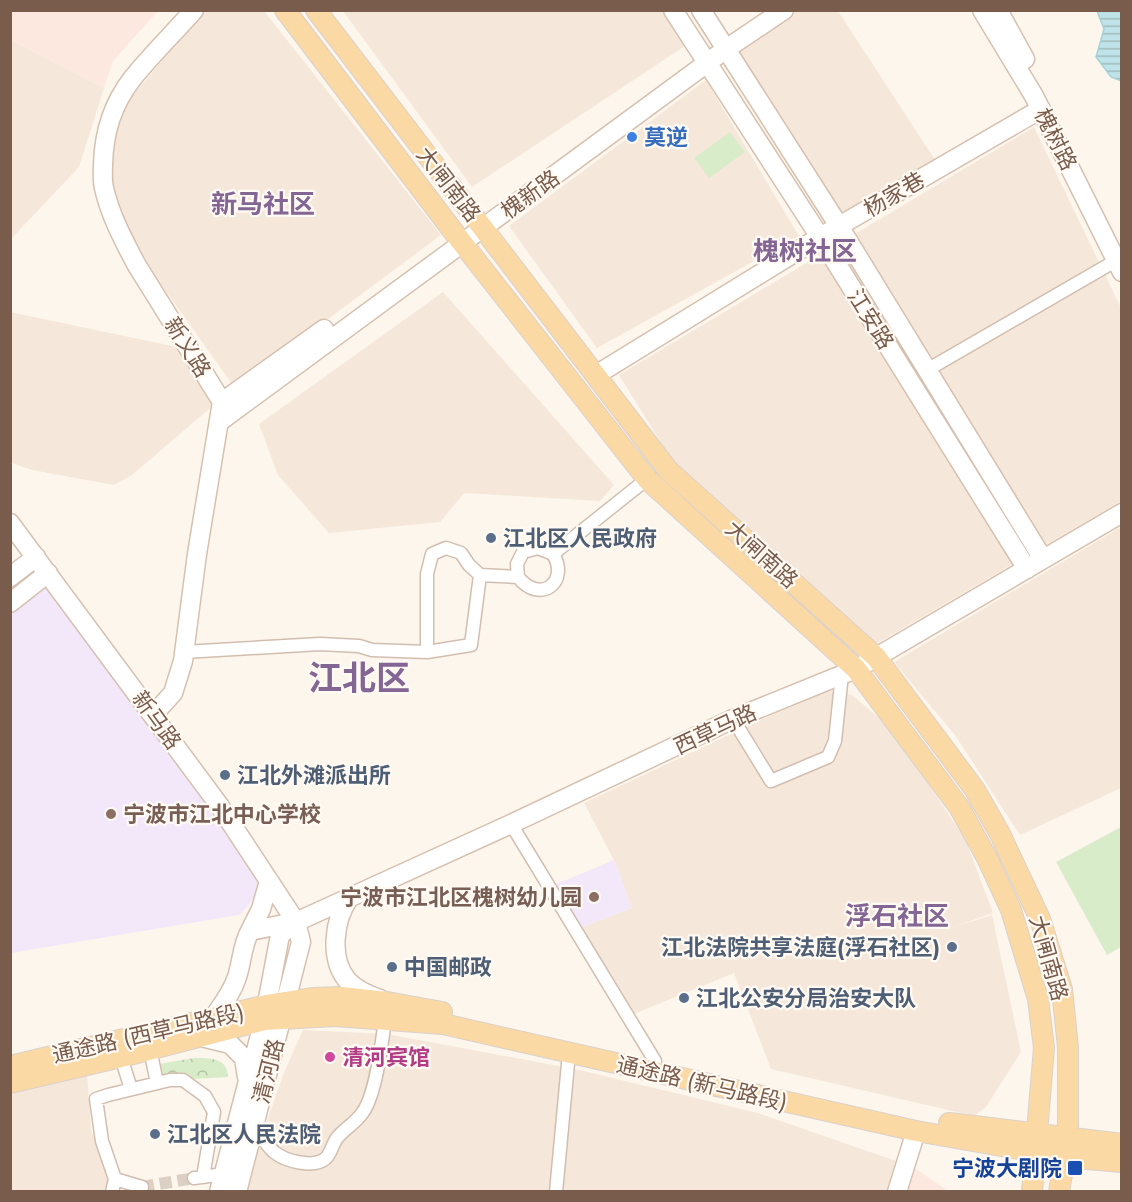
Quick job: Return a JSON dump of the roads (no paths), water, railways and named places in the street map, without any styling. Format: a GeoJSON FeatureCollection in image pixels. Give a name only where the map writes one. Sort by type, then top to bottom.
{"type":"FeatureCollection","features":[{"type":"Feature","properties":{"kind":"main road","name":"大闸南路"},"geometry":{"type":"LineString","coordinates":[[285,10],[459,239],[647,479],[849,671],[959,807],[987,858],[1011,910],[1038,999],[1044,1048],[1032,1191]]}},
{"type":"Feature","properties":{"kind":"main road","name":"大闸南路"},"geometry":{"type":"LineString","coordinates":[[316,10],[668,470],[876,657],[975,790],[1000,834],[1040,919],[1062,989],[1068,1048],[1067,1147],[1059,1191]]}},
{"type":"Feature","properties":{"kind":"main road","name":"通途路 (新马路段)"},"geometry":{"type":"LineString","coordinates":[[274,1012],[312,998],[341,997],[443,1024],[916,1131],[1067,1147],[1122,1162]]}},
{"type":"Feature","properties":{"kind":"main road","name":"通途路 (新马路段)"},"geometry":{"type":"LineString","coordinates":[[386,1010],[438,1011],[882,1112],[1037,1143]]}},
{"type":"Feature","properties":{"kind":"main road","name":"通途路 (西草马路段)"},"geometry":{"type":"LineString","coordinates":[[10,1066],[213,1018],[274,1012]]}},
{"type":"Feature","properties":{"kind":"main road","name":"通途路 (西草马路段)"},"geometry":{"type":"LineString","coordinates":[[10,1083],[121,1057],[274,1012]]}},
{"type":"Feature","properties":{"kind":"main road","name":"通途路 (新马路段)"},"geometry":{"type":"LineString","coordinates":[[1067,1147],[1122,1144]]}},
{"type":"Feature","properties":{"kind":"street","name":"新义路"},"geometry":{"type":"LineString","coordinates":[[153,715],[173,693],[184,652],[197,554],[222,402],[136,264],[111,212],[103,185],[105,134],[113,108],[132,79],[194,10]]}},
{"type":"Feature","properties":{"kind":"street","name":"江安路"},"geometry":{"type":"LineString","coordinates":[[673,10],[820,237],[1027,569]]}},
{"type":"Feature","properties":{"kind":"street","name":"江安路"},"geometry":{"type":"LineString","coordinates":[[701,10],[839,226],[1043,559]]}},
{"type":"Feature","properties":{"kind":"street","name":"槐新路"},"geometry":{"type":"LineString","coordinates":[[222,402],[480,224],[724,47],[769,10]]}},
{"type":"Feature","properties":{"kind":"street","name":"槐新路"},"geometry":{"type":"LineString","coordinates":[[724,47],[784,10]]}},
{"type":"Feature","properties":{"kind":"street","name":"槐树路"},"geometry":{"type":"LineString","coordinates":[[982,10],[1041,109],[1120,262]]}},
{"type":"Feature","properties":{"kind":"street","name":"槐树路"},"geometry":{"type":"LineString","coordinates":[[998,10],[1050,103],[1120,262]]}},
{"type":"Feature","properties":{"kind":"street","name":"杨家巷"},"geometry":{"type":"LineString","coordinates":[[596,375],[820,237],[1041,109]]}},
{"type":"Feature","properties":{"kind":"street","name":"槐新路"},"geometry":{"type":"LineString","coordinates":[[219,422],[459,239]]}},
{"type":"Feature","properties":{"kind":"street"},"geometry":{"type":"LineString","coordinates":[[927,369],[1120,262]]}},
{"type":"Feature","properties":{"kind":"street"},"geometry":{"type":"LineString","coordinates":[[553,554],[647,479]]}},
{"type":"Feature","properties":{"kind":"street","name":"西草马路"},"geometry":{"type":"LineString","coordinates":[[250,931],[296,922],[512,824],[733,719],[849,671],[1122,513]]}},
{"type":"Feature","properties":{"kind":"street","name":"新马路"},"geometry":{"type":"LineString","coordinates":[[10,523],[219,805],[296,922]]}},
{"type":"Feature","properties":{"kind":"street"},"geometry":{"type":"LineString","coordinates":[[427,652],[427,574],[432,554],[446,548],[461,553],[480,575],[518,577]]}},
{"type":"Feature","properties":{"kind":"street"},"geometry":{"type":"LineString","coordinates":[[538,548],[553,554],[559,570],[551,586],[532,590],[518,577],[517,564],[523,552],[538,548]]}},
{"type":"Feature","properties":{"kind":"street"},"geometry":{"type":"LineString","coordinates":[[10,577],[36,557]]}},
{"type":"Feature","properties":{"kind":"street"},"geometry":{"type":"LineString","coordinates":[[10,603],[48,573]]}},
{"type":"Feature","properties":{"kind":"street"},"geometry":{"type":"LineString","coordinates":[[184,652],[320,644],[359,646],[372,650],[427,652],[471,645],[480,575]]}},
{"type":"Feature","properties":{"kind":"street"},"geometry":{"type":"LineString","coordinates":[[733,719],[771,782],[828,757],[835,741],[849,671]]}},
{"type":"Feature","properties":{"kind":"street"},"geometry":{"type":"LineString","coordinates":[[512,824],[655,1061]]}},
{"type":"Feature","properties":{"kind":"street"},"geometry":{"type":"LineString","coordinates":[[213,1018],[234,987],[245,940],[261,909],[269,881]]}},
{"type":"Feature","properties":{"kind":"street"},"geometry":{"type":"LineString","coordinates":[[254,1127],[275,1153],[301,1162],[314,1163],[326,1158],[344,1128],[358,1119],[367,1106],[382,1043],[386,1010],[356,988],[340,969],[337,957],[338,928],[341,913],[349,898]]}},
{"type":"Feature","properties":{"kind":"street"},"geometry":{"type":"LineString","coordinates":[[274,1012],[301,942],[296,922]]}},
{"type":"Feature","properties":{"kind":"street","name":"清河路"},"geometry":{"type":"LineString","coordinates":[[222,1183],[248,1084],[274,1012]]}},
{"type":"Feature","properties":{"kind":"street","name":"清河路"},"geometry":{"type":"LineString","coordinates":[[237,1191],[254,1127],[274,1012]]}},
{"type":"Feature","properties":{"kind":"street"},"geometry":{"type":"LineString","coordinates":[[197,1036],[230,1044],[244,1058],[248,1084]]}},
{"type":"Feature","properties":{"kind":"street"},"geometry":{"type":"LineString","coordinates":[[150,1049],[157,1083]]}},
{"type":"Feature","properties":{"kind":"street"},"geometry":{"type":"LineString","coordinates":[[556,1191],[568,1053]]}},
{"type":"Feature","properties":{"kind":"street"},"geometry":{"type":"LineString","coordinates":[[121,1057],[130,1089]]}},
{"type":"Feature","properties":{"kind":"street"},"geometry":{"type":"LineString","coordinates":[[142,1188],[114,1185],[102,1141],[96,1099],[170,1080],[183,1080],[205,1096],[213,1112],[198,1178],[222,1183]]}},
{"type":"Feature","properties":{"kind":"street"},"geometry":{"type":"LineString","coordinates":[[897,1191],[916,1131]]}},
{"type":"Feature","properties":{"kind":"water"},"geometry":{"type":"Polygon","coordinates":[[[1097,11],[1121,11],[1121,81],[1111,77],[1096,57],[1104,29],[1097,11]]]}},
{"type":"Feature","properties":{"kind":"tunnel"},"geometry":{"type":"LineString","coordinates":[[142,1187],[194,1178]]}},
{"type":"Feature","properties":{"kind":"place","name":"莫逆"},"geometry":{"type":"Point","coordinates":[632,137]}},
{"type":"Feature","properties":{"kind":"place","name":"江北区人民政府"},"geometry":{"type":"Point","coordinates":[491,538]}},
{"type":"Feature","properties":{"kind":"place","name":"江北外滩派出所"},"geometry":{"type":"Point","coordinates":[225,775]}},
{"type":"Feature","properties":{"kind":"place","name":"宁波市江北中心学校"},"geometry":{"type":"Point","coordinates":[111,814]}},
{"type":"Feature","properties":{"kind":"place","name":"宁波市江北区槐树幼儿园"},"geometry":{"type":"Point","coordinates":[594,897]}},
{"type":"Feature","properties":{"kind":"place","name":"江北法院共享法庭(浮石社区)"},"geometry":{"type":"Point","coordinates":[952,947]}},
{"type":"Feature","properties":{"kind":"place","name":"中国邮政"},"geometry":{"type":"Point","coordinates":[392,967]}},
{"type":"Feature","properties":{"kind":"place","name":"江北公安分局治安大队"},"geometry":{"type":"Point","coordinates":[684,998]}},
{"type":"Feature","properties":{"kind":"place","name":"清河宾馆"},"geometry":{"type":"Point","coordinates":[330,1057]}},
{"type":"Feature","properties":{"kind":"place","name":"江北区人民法院"},"geometry":{"type":"Point","coordinates":[155,1134]}},
{"type":"Feature","properties":{"kind":"place","name":"宁波大剧院"},"geometry":{"type":"Point","coordinates":[1075,1168]}},
{"type":"Feature","properties":{"kind":"district","name":"新马社区"},"geometry":{"type":"Point","coordinates":[263,204]}},
{"type":"Feature","properties":{"kind":"district","name":"槐树社区"},"geometry":{"type":"Point","coordinates":[805,251]}},
{"type":"Feature","properties":{"kind":"district","name":"江北区"},"geometry":{"type":"Point","coordinates":[359,678]}},
{"type":"Feature","properties":{"kind":"district","name":"浮石社区"},"geometry":{"type":"Point","coordinates":[897,916]}}]}
